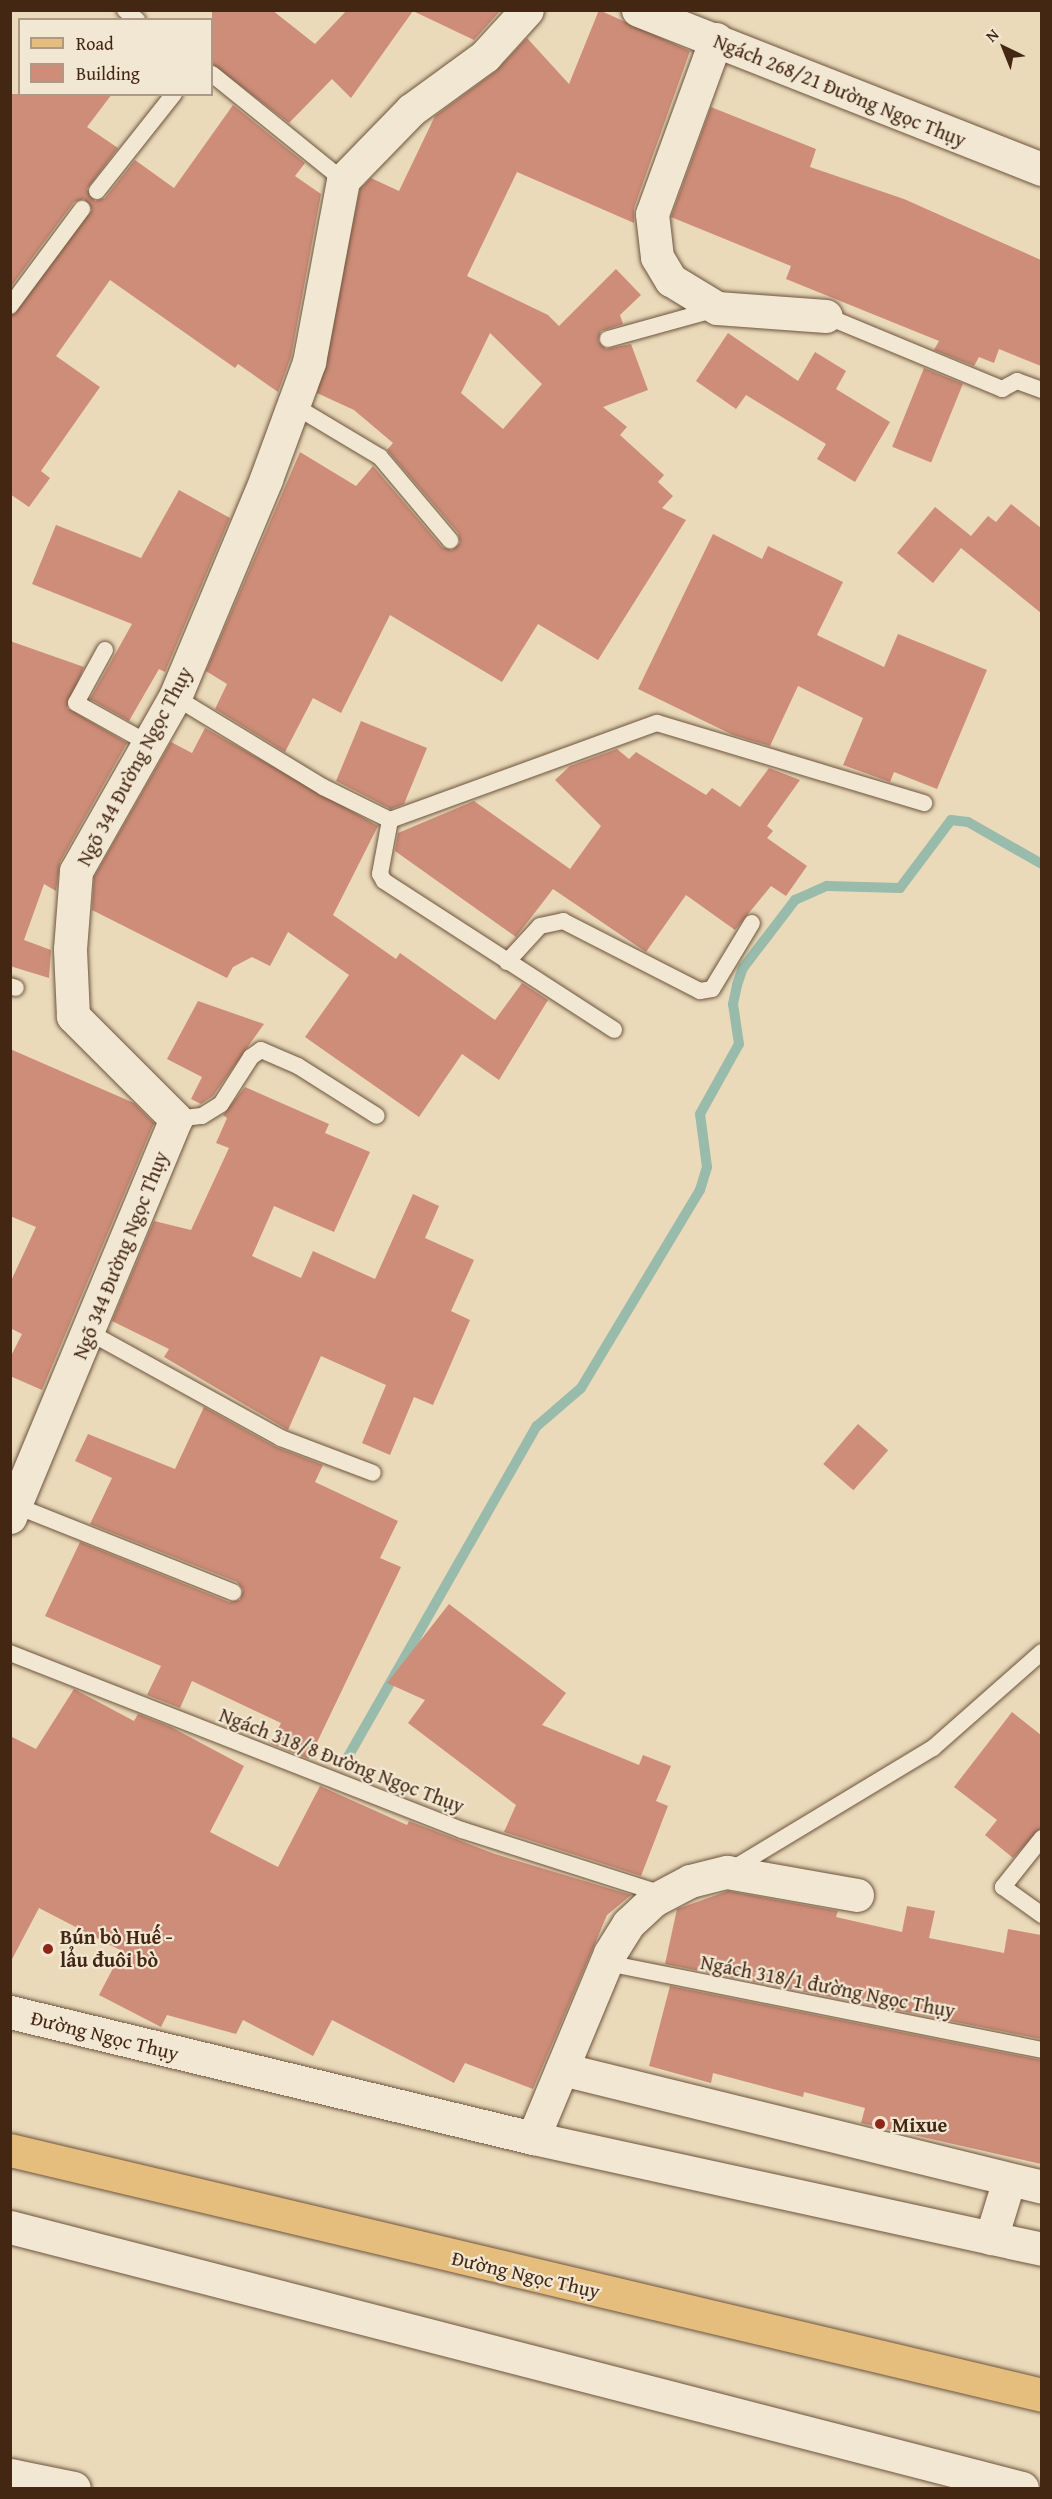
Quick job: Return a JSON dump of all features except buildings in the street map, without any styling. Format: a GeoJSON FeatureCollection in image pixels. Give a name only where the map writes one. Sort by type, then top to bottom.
{"type":"FeatureCollection","features":[{"type":"Feature","properties":{"kind":"main road","name":"Đường Ngọc Thụy"},"geometry":{"type":"LineString","coordinates":[[10,2150],[1041,2395]]}},
{"type":"Feature","properties":{"kind":"main road"},"geometry":{"type":"LineString","coordinates":[[951,2372],[1041,2378]]}},
{"type":"Feature","properties":{"kind":"street"},"geometry":{"type":"LineString","coordinates":[[343,180],[411,110],[485,56],[527,10]]}},
{"type":"Feature","properties":{"kind":"street","name":"Ngách 268/21 Đường Ngọc Thụy"},"geometry":{"type":"LineString","coordinates":[[638,10],[716,39],[926,128],[1041,169]]}},
{"type":"Feature","properties":{"kind":"street"},"geometry":{"type":"LineString","coordinates":[[716,39],[652,214],[651,236],[671,280],[717,308],[826,316]]}},
{"type":"Feature","properties":{"kind":"street","name":"Ngõ 344 Đường Ngọc Thụy"},"geometry":{"type":"LineString","coordinates":[[12,1508],[89,1332],[176,1119],[73,1016],[70,949],[76,871],[146,742],[175,698],[293,405],[309,362],[343,180]]}},
{"type":"Feature","properties":{"kind":"street"},"geometry":{"type":"LineString","coordinates":[[533,2138],[607,1963],[628,1924],[663,1894],[727,1872],[857,1895]]}},
{"type":"Feature","properties":{"kind":"street","name":"Đường Ngọc Thụy"},"geometry":{"type":"LineString","coordinates":[[10,2012],[533,2138],[1041,2249]]}},
{"type":"Feature","properties":{"kind":"street"},"geometry":{"type":"LineString","coordinates":[[562,2068],[1041,2187]]}},
{"type":"Feature","properties":{"kind":"street"},"geometry":{"type":"LineString","coordinates":[[991,2238],[1009,2180]]}},
{"type":"Feature","properties":{"kind":"street"},"geometry":{"type":"LineString","coordinates":[[10,2227],[1022,2488]]}},
{"type":"Feature","properties":{"kind":"street"},"geometry":{"type":"LineString","coordinates":[[10,2475],[74,2488]]}},
{"type":"Feature","properties":{"kind":"lane"},"geometry":{"type":"LineString","coordinates":[[213,75],[343,180]]}},
{"type":"Feature","properties":{"kind":"lane"},"geometry":{"type":"LineString","coordinates":[[97,191],[172,96]]}},
{"type":"Feature","properties":{"kind":"lane"},"geometry":{"type":"LineString","coordinates":[[10,306],[82,209]]}},
{"type":"Feature","properties":{"kind":"lane"},"geometry":{"type":"LineString","coordinates":[[609,339],[717,308]]}},
{"type":"Feature","properties":{"kind":"lane"},"geometry":{"type":"LineString","coordinates":[[826,316],[1002,389],[1017,381],[1041,390]]}},
{"type":"Feature","properties":{"kind":"lane"},"geometry":{"type":"LineString","coordinates":[[293,405],[380,457],[450,540]]}},
{"type":"Feature","properties":{"kind":"lane"},"geometry":{"type":"LineString","coordinates":[[105,650],[76,703],[146,742]]}},
{"type":"Feature","properties":{"kind":"lane"},"geometry":{"type":"LineString","coordinates":[[175,698],[323,787],[390,820],[657,723],[924,803]]}},
{"type":"Feature","properties":{"kind":"lane"},"geometry":{"type":"LineString","coordinates":[[390,820],[380,874],[384,881],[614,1030]]}},
{"type":"Feature","properties":{"kind":"lane"},"geometry":{"type":"LineString","coordinates":[[507,962],[540,926],[562,921],[700,991],[712,989],[752,922]]}},
{"type":"Feature","properties":{"kind":"lane"},"geometry":{"type":"LineString","coordinates":[[176,1119],[202,1116],[221,1104],[251,1057],[261,1050],[298,1066],[377,1116]]}},
{"type":"Feature","properties":{"kind":"lane"},"geometry":{"type":"LineString","coordinates":[[89,1332],[281,1438],[373,1473]]}},
{"type":"Feature","properties":{"kind":"lane"},"geometry":{"type":"LineString","coordinates":[[12,1508],[233,1592]]}},
{"type":"Feature","properties":{"kind":"lane"},"geometry":{"type":"LineString","coordinates":[[727,1872],[933,1748],[1041,1652]]}},
{"type":"Feature","properties":{"kind":"lane","name":"Ngách 318/8 Đường Ngọc Thụy"},"geometry":{"type":"LineString","coordinates":[[10,1653],[462,1830],[663,1894]]}},
{"type":"Feature","properties":{"kind":"lane"},"geometry":{"type":"LineString","coordinates":[[1041,1838],[1003,1887],[1041,1915]]}},
{"type":"Feature","properties":{"kind":"lane","name":"Ngách 318/1 đường Ngọc Thụy"},"geometry":{"type":"LineString","coordinates":[[607,1963],[1041,2050]]}},
{"type":"Feature","properties":{"kind":"waterway"},"geometry":{"type":"LineString","coordinates":[[345,1762],[537,1426],[581,1388],[700,1190],[707,1167],[700,1114],[739,1044],[733,1004],[737,985],[743,968],[795,900],[827,886],[900,888],[951,820],[968,822],[1042,864]]}},
{"type":"Feature","properties":{"kind":"place","name":"Bún bò Huế - lẩu đuôi bò"},"geometry":{"type":"Point","coordinates":[48,1949]}},
{"type":"Feature","properties":{"kind":"place","name":"Mixue"},"geometry":{"type":"Point","coordinates":[880,2124]}}]}
